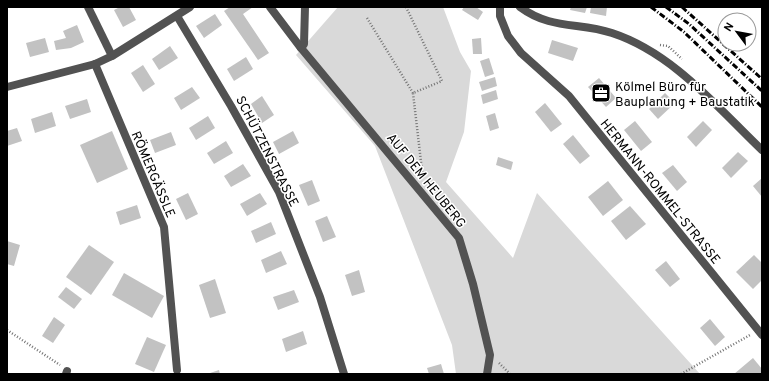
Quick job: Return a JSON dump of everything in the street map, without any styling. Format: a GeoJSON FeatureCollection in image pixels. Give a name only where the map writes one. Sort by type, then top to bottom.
{"type":"FeatureCollection","features":[{"type":"Feature","properties":{"kind":"street"},"geometry":{"type":"LineString","coordinates":[[88,7],[112,56]]}},
{"type":"Feature","properties":{"kind":"street"},"geometry":{"type":"LineString","coordinates":[[7,87],[95,64],[112,56],[190,7]]}},
{"type":"Feature","properties":{"kind":"street","name":"AUF DEM HEUBERG"},"geometry":{"type":"LineString","coordinates":[[270,7],[459,238],[473,284],[490,355],[487,374]]}},
{"type":"Feature","properties":{"kind":"street"},"geometry":{"type":"LineString","coordinates":[[302,48],[304,44],[305,7]]}},
{"type":"Feature","properties":{"kind":"street","name":"HERMANN-ROMMEL-STRASSE"},"geometry":{"type":"LineString","coordinates":[[500,7],[500,16],[508,36],[521,53],[569,96],[760,333]]}},
{"type":"Feature","properties":{"kind":"street"},"geometry":{"type":"LineString","coordinates":[[520,7],[535,17],[549,23],[612,33],[666,60],[762,150]]}},
{"type":"Feature","properties":{"kind":"street","name":"SCHÜTZENSTRASSE"},"geometry":{"type":"LineString","coordinates":[[177,16],[232,106],[279,192],[320,297],[344,374]]}},
{"type":"Feature","properties":{"kind":"street","name":"RÖMERGÄSSLE"},"geometry":{"type":"LineString","coordinates":[[95,64],[164,227],[177,370]]}},
{"type":"Feature","properties":{"kind":"path"},"geometry":{"type":"LineString","coordinates":[[406,7],[442,81],[413,93]]}},
{"type":"Feature","properties":{"kind":"path"},"geometry":{"type":"LineString","coordinates":[[367,18],[413,93],[425,195]]}},
{"type":"Feature","properties":{"kind":"path"},"geometry":{"type":"LineString","coordinates":[[7,330],[67,372]]}},
{"type":"Feature","properties":{"kind":"path"},"geometry":{"type":"LineString","coordinates":[[681,374],[760,333]]}},
{"type":"Feature","properties":{"kind":"shaded area"},"geometry":{"type":"Polygon","coordinates":[[[338,7],[443,7],[460,52],[471,71],[464,132],[446,182],[513,258],[537,193],[700,374],[456,374],[452,345],[375,146],[296,55],[338,7]]]}},
{"type":"Feature","properties":{"kind":"building"},"geometry":{"type":"Polygon","coordinates":[[[120,7],[129,7],[136,20],[123,27],[114,10],[120,7]]]}},
{"type":"Feature","properties":{"kind":"building"},"geometry":{"type":"Polygon","coordinates":[[[230,7],[253,7],[243,14],[269,53],[258,60],[224,11],[230,7]]]}},
{"type":"Feature","properties":{"kind":"building"},"geometry":{"type":"Polygon","coordinates":[[[464,7],[476,7],[483,12],[478,20],[462,10],[464,7]]]}},
{"type":"Feature","properties":{"kind":"building"},"geometry":{"type":"Polygon","coordinates":[[[571,7],[587,7],[585,13],[570,10],[571,7]]]}},
{"type":"Feature","properties":{"kind":"building"},"geometry":{"type":"Polygon","coordinates":[[[591,7],[607,7],[606,16],[590,13],[591,7]]]}},
{"type":"Feature","properties":{"kind":"building"},"geometry":{"type":"Polygon","coordinates":[[[215,14],[222,25],[204,38],[196,26],[215,14]]]}},
{"type":"Feature","properties":{"kind":"building"},"geometry":{"type":"Polygon","coordinates":[[[77,25],[84,42],[71,48],[56,50],[54,41],[66,38],[63,31],[77,25]]]}},
{"type":"Feature","properties":{"kind":"building"},"geometry":{"type":"Polygon","coordinates":[[[45,38],[49,52],[30,57],[26,43],[45,38]]]}},
{"type":"Feature","properties":{"kind":"building"},"geometry":{"type":"Polygon","coordinates":[[[481,38],[482,54],[473,54],[472,39],[481,38]]]}},
{"type":"Feature","properties":{"kind":"building"},"geometry":{"type":"Polygon","coordinates":[[[552,40],[578,48],[573,61],[548,53],[552,40]]]}},
{"type":"Feature","properties":{"kind":"building"},"geometry":{"type":"Polygon","coordinates":[[[170,46],[178,58],[159,70],[152,59],[170,46]]]}},
{"type":"Feature","properties":{"kind":"building"},"geometry":{"type":"Polygon","coordinates":[[[246,57],[253,69],[234,81],[227,69],[246,57]]]}},
{"type":"Feature","properties":{"kind":"building"},"geometry":{"type":"Polygon","coordinates":[[[489,58],[494,74],[485,77],[480,61],[489,58]]]}},
{"type":"Feature","properties":{"kind":"building"},"geometry":{"type":"Polygon","coordinates":[[[143,65],[155,84],[143,92],[131,73],[143,65]]]}},
{"type":"Feature","properties":{"kind":"building"},"geometry":{"type":"Polygon","coordinates":[[[495,77],[497,86],[482,91],[479,82],[495,77]]]}},
{"type":"Feature","properties":{"kind":"building"},"geometry":{"type":"Polygon","coordinates":[[[599,78],[616,98],[606,107],[588,87],[599,78]]]}},
{"type":"Feature","properties":{"kind":"building"},"geometry":{"type":"Polygon","coordinates":[[[192,87],[200,98],[181,110],[174,98],[192,87]]]}},
{"type":"Feature","properties":{"kind":"building"},"geometry":{"type":"Polygon","coordinates":[[[496,90],[498,99],[483,104],[481,95],[496,90]]]}},
{"type":"Feature","properties":{"kind":"building"},"geometry":{"type":"Polygon","coordinates":[[[665,93],[675,103],[658,119],[649,109],[665,93]]]}},
{"type":"Feature","properties":{"kind":"building"},"geometry":{"type":"Polygon","coordinates":[[[262,96],[274,115],[262,123],[251,104],[262,96]]]}},
{"type":"Feature","properties":{"kind":"building"},"geometry":{"type":"Polygon","coordinates":[[[87,99],[91,112],[70,119],[65,106],[87,99]]]}},
{"type":"Feature","properties":{"kind":"building"},"geometry":{"type":"Polygon","coordinates":[[[545,103],[562,124],[551,132],[535,112],[545,103]]]}},
{"type":"Feature","properties":{"kind":"building"},"geometry":{"type":"Polygon","coordinates":[[[52,112],[56,126],[35,133],[31,119],[52,112]]]}},
{"type":"Feature","properties":{"kind":"building"},"geometry":{"type":"Polygon","coordinates":[[[495,113],[499,128],[490,131],[486,116],[495,113]]]}},
{"type":"Feature","properties":{"kind":"building"},"geometry":{"type":"Polygon","coordinates":[[[208,116],[215,128],[196,140],[189,128],[208,116]]]}},
{"type":"Feature","properties":{"kind":"building"},"geometry":{"type":"Polygon","coordinates":[[[635,121],[652,142],[641,151],[624,130],[635,121]]]}},
{"type":"Feature","properties":{"kind":"building"},"geometry":{"type":"Polygon","coordinates":[[[703,121],[712,130],[696,147],[687,137],[703,121]]]}},
{"type":"Feature","properties":{"kind":"building"},"geometry":{"type":"Polygon","coordinates":[[[17,128],[22,141],[7,146],[7,131],[17,128]]]}},
{"type":"Feature","properties":{"kind":"building"},"geometry":{"type":"Polygon","coordinates":[[[112,131],[128,169],[97,183],[80,145],[112,131]]]}},
{"type":"Feature","properties":{"kind":"building"},"geometry":{"type":"Polygon","coordinates":[[[293,131],[299,143],[279,154],[273,142],[293,131]]]}},
{"type":"Feature","properties":{"kind":"building"},"geometry":{"type":"Polygon","coordinates":[[[171,132],[176,145],[155,153],[150,140],[171,132]]]}},
{"type":"Feature","properties":{"kind":"building"},"geometry":{"type":"Polygon","coordinates":[[[573,135],[590,156],[580,164],[563,144],[573,135]]]}},
{"type":"Feature","properties":{"kind":"building"},"geometry":{"type":"Polygon","coordinates":[[[226,141],[233,153],[214,164],[207,153],[226,141]]]}},
{"type":"Feature","properties":{"kind":"building"},"geometry":{"type":"Polygon","coordinates":[[[738,152],[748,161],[731,178],[722,168],[738,152]]]}},
{"type":"Feature","properties":{"kind":"building"},"geometry":{"type":"Polygon","coordinates":[[[498,157],[513,162],[511,170],[496,165],[498,157]]]}},
{"type":"Feature","properties":{"kind":"building"},"geometry":{"type":"Polygon","coordinates":[[[243,164],[251,176],[231,187],[224,176],[243,164]]]}},
{"type":"Feature","properties":{"kind":"building"},"geometry":{"type":"Polygon","coordinates":[[[673,165],[687,182],[677,191],[662,173],[673,165]]]}},
{"type":"Feature","properties":{"kind":"building"},"geometry":{"type":"Polygon","coordinates":[[[762,178],[762,197],[753,186],[762,178]]]}},
{"type":"Feature","properties":{"kind":"building"},"geometry":{"type":"Polygon","coordinates":[[[312,180],[320,201],[308,206],[299,185],[312,180]]]}},
{"type":"Feature","properties":{"kind":"building"},"geometry":{"type":"Polygon","coordinates":[[[608,181],[623,200],[603,216],[588,197],[608,181]]]}},
{"type":"Feature","properties":{"kind":"building"},"geometry":{"type":"Polygon","coordinates":[[[188,193],[198,214],[186,220],[176,199],[188,193]]]}},
{"type":"Feature","properties":{"kind":"building"},"geometry":{"type":"Polygon","coordinates":[[[260,193],[267,204],[247,216],[240,204],[260,193]]]}},
{"type":"Feature","properties":{"kind":"building"},"geometry":{"type":"Polygon","coordinates":[[[137,205],[141,218],[120,225],[116,212],[137,205]]]}},
{"type":"Feature","properties":{"kind":"building"},"geometry":{"type":"Polygon","coordinates":[[[630,206],[646,224],[626,240],[611,221],[630,206]]]}},
{"type":"Feature","properties":{"kind":"building"},"geometry":{"type":"Polygon","coordinates":[[[327,216],[336,237],[323,242],[315,221],[327,216]]]}},
{"type":"Feature","properties":{"kind":"building"},"geometry":{"type":"Polygon","coordinates":[[[271,222],[276,234],[256,243],[251,231],[271,222]]]}},
{"type":"Feature","properties":{"kind":"building"},"geometry":{"type":"Polygon","coordinates":[[[7,241],[20,245],[14,266],[7,264],[7,241]]]}},
{"type":"Feature","properties":{"kind":"building"},"geometry":{"type":"Polygon","coordinates":[[[89,245],[114,262],[91,295],[66,277],[89,245]]]}},
{"type":"Feature","properties":{"kind":"building"},"geometry":{"type":"Polygon","coordinates":[[[281,251],[287,264],[266,273],[261,260],[281,251]]]}},
{"type":"Feature","properties":{"kind":"building"},"geometry":{"type":"Polygon","coordinates":[[[754,255],[762,263],[762,280],[753,289],[736,272],[754,255]]]}},
{"type":"Feature","properties":{"kind":"building"},"geometry":{"type":"Polygon","coordinates":[[[666,261],[680,279],[670,287],[655,270],[666,261]]]}},
{"type":"Feature","properties":{"kind":"building"},"geometry":{"type":"Polygon","coordinates":[[[359,270],[365,292],[352,296],[345,275],[359,270]]]}},
{"type":"Feature","properties":{"kind":"building"},"geometry":{"type":"Polygon","coordinates":[[[124,273],[164,296],[152,318],[112,295],[124,273]]]}},
{"type":"Feature","properties":{"kind":"building"},"geometry":{"type":"Polygon","coordinates":[[[215,279],[226,313],[210,318],[199,285],[215,279]]]}},
{"type":"Feature","properties":{"kind":"building"},"geometry":{"type":"Polygon","coordinates":[[[66,287],[82,299],[74,309],[58,297],[66,287]]]}},
{"type":"Feature","properties":{"kind":"building"},"geometry":{"type":"Polygon","coordinates":[[[294,290],[299,302],[278,310],[273,297],[294,290]]]}},
{"type":"Feature","properties":{"kind":"building"},"geometry":{"type":"Polygon","coordinates":[[[54,317],[65,325],[53,343],[42,336],[54,317]]]}},
{"type":"Feature","properties":{"kind":"building"},"geometry":{"type":"Polygon","coordinates":[[[710,319],[725,337],[715,346],[700,328],[710,319]]]}},
{"type":"Feature","properties":{"kind":"building"},"geometry":{"type":"Polygon","coordinates":[[[303,331],[307,344],[286,352],[282,339],[303,331]]]}},
{"type":"Feature","properties":{"kind":"building"},"geometry":{"type":"Polygon","coordinates":[[[147,337],[166,345],[154,372],[135,364],[147,337]]]}},
{"type":"Feature","properties":{"kind":"building"},"geometry":{"type":"Polygon","coordinates":[[[753,358],[762,369],[762,374],[734,374],[753,358]]]}},
{"type":"Feature","properties":{"kind":"building"},"geometry":{"type":"Polygon","coordinates":[[[441,364],[444,374],[429,374],[427,368],[441,364]]]}},
{"type":"Feature","properties":{"kind":"building"},"geometry":{"type":"Polygon","coordinates":[[[219,370],[220,374],[207,374],[219,370]]]}},
{"type":"Feature","properties":{"kind":"railway"},"geometry":{"type":"LineString","coordinates":[[651,7],[684,32],[762,107]]}},
{"type":"Feature","properties":{"kind":"railway"},"geometry":{"type":"LineString","coordinates":[[666,7],[689,24],[762,91]]}},
{"type":"Feature","properties":{"kind":"railway"},"geometry":{"type":"LineString","coordinates":[[682,7],[762,79]]}},
{"type":"Feature","properties":{"kind":"place","name":"Kölmel Büro für Bauplanung + Baustatik"},"geometry":{"type":"Point","coordinates":[601,93]}}]}
